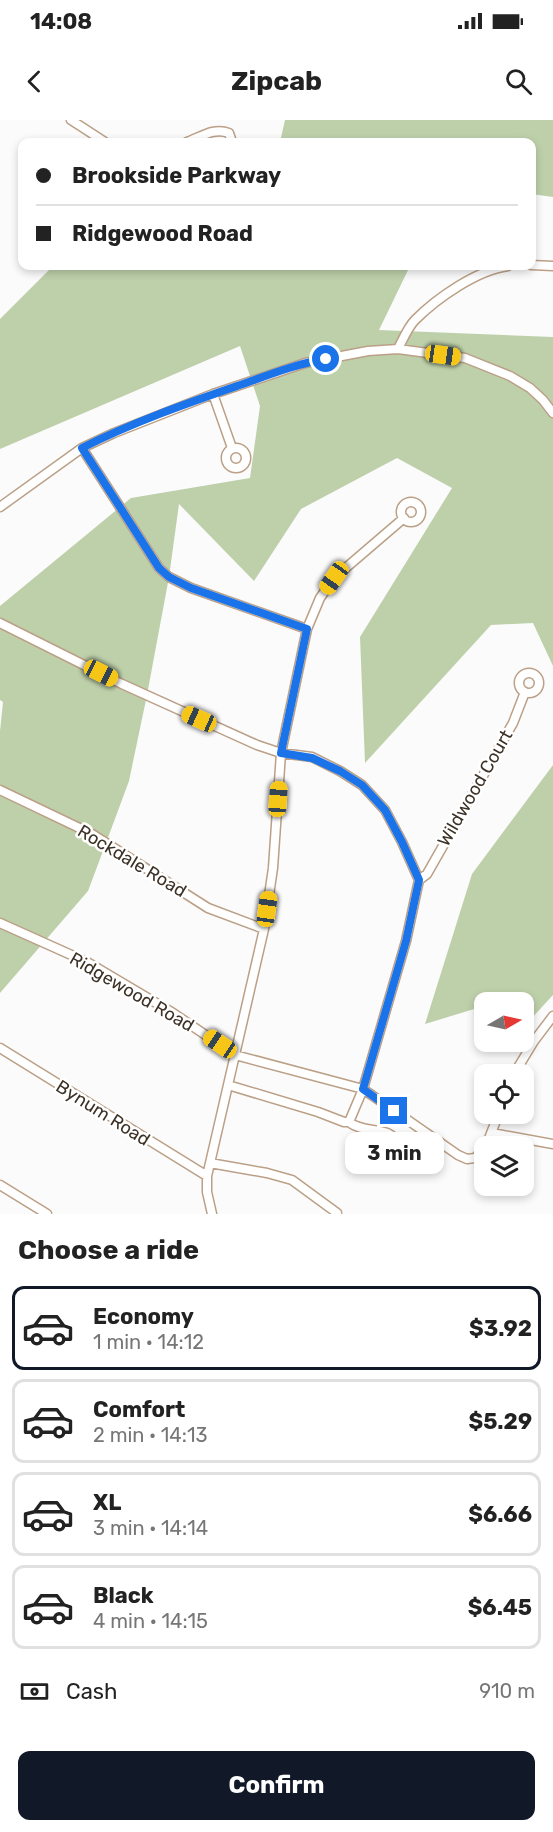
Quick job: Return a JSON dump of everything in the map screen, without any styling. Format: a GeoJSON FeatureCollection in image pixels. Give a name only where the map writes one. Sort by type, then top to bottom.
{"type":"FeatureCollection","features":[{"type":"Feature","properties":{"kind":"street"},"geometry":{"type":"LineString","coordinates":[[71,120],[99,138]]}},
{"type":"Feature","properties":{"kind":"street"},"geometry":{"type":"LineString","coordinates":[[196,138],[213,130],[222,130],[230,133],[231,138]]}},
{"type":"Feature","properties":{"kind":"street"},"geometry":{"type":"LineString","coordinates":[[536,265],[553,266]]}},
{"type":"Feature","properties":{"kind":"street"},"geometry":{"type":"LineString","coordinates":[[398,348],[413,321],[431,306],[486,270]]}},
{"type":"Feature","properties":{"kind":"street"},"geometry":{"type":"LineString","coordinates":[[0,507],[82,448],[124,429],[213,394],[304,363],[368,351],[398,348],[465,358],[510,376],[530,388],[553,413]]}},
{"type":"Feature","properties":{"kind":"street"},"geometry":{"type":"LineString","coordinates":[[213,394],[232,448]]}},
{"type":"Feature","properties":{"kind":"street"},"geometry":{"type":"LineString","coordinates":[[82,448],[159,568],[169,577],[191,588],[307,629]]}},
{"type":"Feature","properties":{"kind":"street"},"geometry":{"type":"LineString","coordinates":[[212,1214],[207,1192],[207,1176],[264,929],[273,868],[281,753],[307,629],[320,598],[334,578],[404,518]]}},
{"type":"Feature","properties":{"kind":"street"},"geometry":{"type":"LineString","coordinates":[[0,623],[130,688],[257,745],[281,753],[312,758],[340,771],[362,785],[385,810],[419,880],[406,941],[363,1089],[349,1122]]}},
{"type":"Feature","properties":{"kind":"street","name":"Wildwood Court"},"geometry":{"type":"LineString","coordinates":[[419,880],[427,874],[513,723],[525,692]]}},
{"type":"Feature","properties":{"kind":"street","name":"Rockdale Road"},"geometry":{"type":"LineString","coordinates":[[0,790],[92,834],[208,908],[264,929]]}},
{"type":"Feature","properties":{"kind":"street","name":"Ridgewood Road"},"geometry":{"type":"LineString","coordinates":[[0,923],[87,963],[173,1013],[235,1055],[363,1089],[467,1159],[474,1158]]}},
{"type":"Feature","properties":{"kind":"street"},"geometry":{"type":"LineString","coordinates":[[520,1064],[553,1016]]}},
{"type":"Feature","properties":{"kind":"street","name":"Bynum Road"},"geometry":{"type":"LineString","coordinates":[[0,1048],[207,1176]]}},
{"type":"Feature","properties":{"kind":"street"},"geometry":{"type":"LineString","coordinates":[[228,1085],[349,1122],[355,1127],[387,1133],[394,1137],[399,1152],[410,1157],[427,1152],[440,1142]]}},
{"type":"Feature","properties":{"kind":"street","name":"Ridgewood Road"},"geometry":{"type":"LineString","coordinates":[[490,1136],[495,1124]]}},
{"type":"Feature","properties":{"kind":"street"},"geometry":{"type":"LineString","coordinates":[[492,1133],[553,1144]]}},
{"type":"Feature","properties":{"kind":"street"},"geometry":{"type":"LineString","coordinates":[[210,1163],[292,1180],[337,1213]]}},
{"type":"Feature","properties":{"kind":"street"},"geometry":{"type":"LineString","coordinates":[[0,1185],[47,1214]]}},
{"type":"Feature","properties":{"kind":"green space"},"geometry":{"type":"Polygon","coordinates":[[[285,120],[553,120],[553,197],[536,195],[536,138],[281,138],[285,120]]]}},
{"type":"Feature","properties":{"kind":"green space"},"geometry":{"type":"Polygon","coordinates":[[[49,270],[408,270],[379,330],[553,337],[553,666],[533,623],[491,625],[365,763],[360,637],[452,488],[397,458],[301,509],[254,581],[179,504],[169,577],[129,781],[88,891],[0,993],[0,731],[3,702],[0,700],[0,606],[131,498],[250,478],[260,406],[240,346],[0,449],[0,319],[49,270]]]}},
{"type":"Feature","properties":{"kind":"green space"},"geometry":{"type":"Polygon","coordinates":[[[553,765],[553,995],[534,1016],[534,992],[474,992],[474,1009],[425,1024],[472,874],[553,765]]]}},
{"type":"Feature","properties":{"kind":"route"},"geometry":{"type":"LineString","coordinates":[[326,359],[304,363],[213,394],[82,448],[159,568],[169,577],[191,588],[307,629],[281,753],[312,758],[340,771],[362,785],[385,810],[419,880],[406,941],[363,1089],[394,1111]]}}]}
